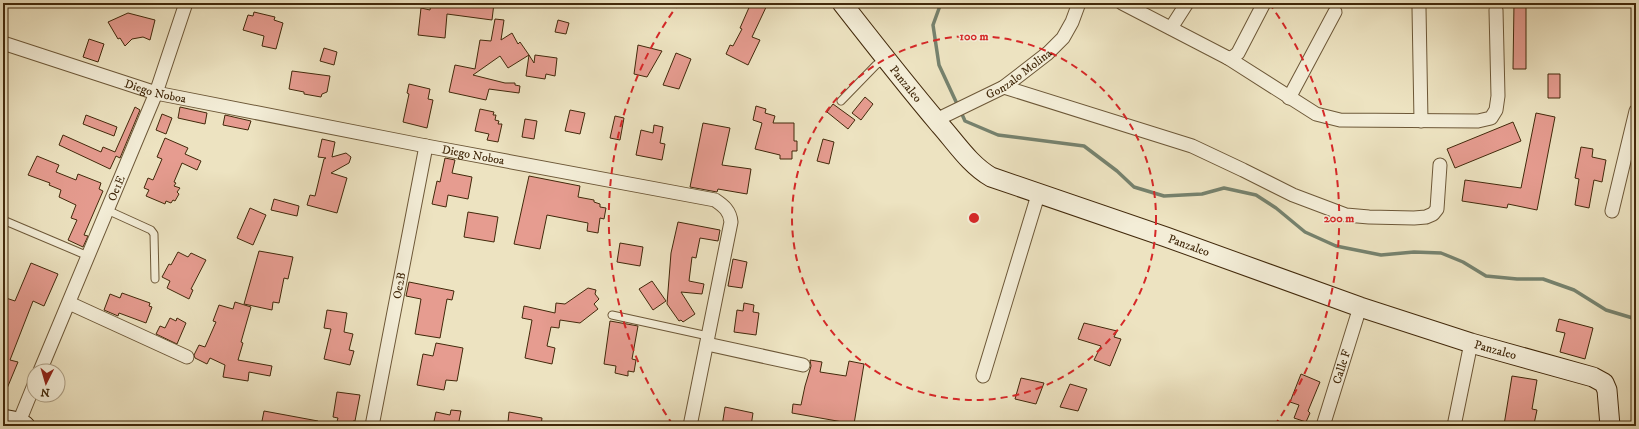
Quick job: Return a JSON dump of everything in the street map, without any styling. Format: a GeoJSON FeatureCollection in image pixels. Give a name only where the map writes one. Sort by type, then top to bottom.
{"type":"FeatureCollection","features":[{"type":"Feature","properties":{"kind":"street","name":"Oe1E"},"geometry":{"type":"LineString","coordinates":[[43,363],[156,93],[186,3]]}},
{"type":"Feature","properties":{"kind":"street","name":"Panzaleo"},"geometry":{"type":"LineString","coordinates":[[842,3],[885,59],[981,171],[1001,182],[1166,237],[1360,307],[1471,343],[1593,377],[1604,384],[1607,390],[1610,426]]}},
{"type":"Feature","properties":{"kind":"street","name":"Gonzalo Molina"},"geometry":{"type":"LineString","coordinates":[[936,120],[1004,87],[1048,53],[1063,38],[1072,22],[1079,3]]}},
{"type":"Feature","properties":{"kind":"street"},"geometry":{"type":"LineString","coordinates":[[1171,28],[1186,3]]}},
{"type":"Feature","properties":{"kind":"street"},"geometry":{"type":"LineString","coordinates":[[1228,58],[1234,57],[1238,53],[1264,3]]}},
{"type":"Feature","properties":{"kind":"street"},"geometry":{"type":"LineString","coordinates":[[1124,4],[1228,58],[1316,114],[1340,120],[1478,121],[1491,118],[1496,110],[1498,96],[1496,10]]}},
{"type":"Feature","properties":{"kind":"street"},"geometry":{"type":"LineString","coordinates":[[1419,8],[1421,121]]}},
{"type":"Feature","properties":{"kind":"street"},"geometry":{"type":"LineString","coordinates":[[1289,98],[1335,12]]}},
{"type":"Feature","properties":{"kind":"street","name":"Diego Noboa"},"geometry":{"type":"LineString","coordinates":[[3,43],[156,93],[426,146],[715,200],[724,206],[731,215],[732,222],[690,426]]}},
{"type":"Feature","properties":{"kind":"street"},"geometry":{"type":"LineString","coordinates":[[1004,87],[1192,146],[1293,196],[1346,215],[1414,218],[1426,217],[1433,214],[1437,209],[1440,164]]}},
{"type":"Feature","properties":{"kind":"street"},"geometry":{"type":"LineString","coordinates":[[1612,211],[1636,111]]}},
{"type":"Feature","properties":{"kind":"street","name":"Oe2B"},"geometry":{"type":"LineString","coordinates":[[375,424],[426,146]]}},
{"type":"Feature","properties":{"kind":"street"},"geometry":{"type":"LineString","coordinates":[[983,376],[1038,195]]}},
{"type":"Feature","properties":{"kind":"street"},"geometry":{"type":"LineString","coordinates":[[68,302],[187,357]]}},
{"type":"Feature","properties":{"kind":"street","name":"Calle F"},"geometry":{"type":"LineString","coordinates":[[1323,426],[1360,307]]}},
{"type":"Feature","properties":{"kind":"street"},"geometry":{"type":"LineString","coordinates":[[707,340],[803,364]]}},
{"type":"Feature","properties":{"kind":"street"},"geometry":{"type":"LineString","coordinates":[[1454,426],[1471,343]]}},
{"type":"Feature","properties":{"kind":"street"},"geometry":{"type":"LineString","coordinates":[[16,422],[26,401]]}},
{"type":"Feature","properties":{"kind":"lane"},"geometry":{"type":"LineString","coordinates":[[840,101],[876,65],[885,59]]}},
{"type":"Feature","properties":{"kind":"lane"},"geometry":{"type":"LineString","coordinates":[[107,210],[150,230],[154,234],[155,279]]}},
{"type":"Feature","properties":{"kind":"lane"},"geometry":{"type":"LineString","coordinates":[[3,220],[88,256]]}},
{"type":"Feature","properties":{"kind":"lane"},"geometry":{"type":"LineString","coordinates":[[612,316],[707,340]]}},
{"type":"Feature","properties":{"kind":"building"},"geometry":{"type":"Polygon","coordinates":[[[431,3],[494,3],[492,20],[447,14],[445,38],[418,35],[421,8],[430,10],[431,3]]]}},
{"type":"Feature","properties":{"kind":"building"},"geometry":{"type":"Polygon","coordinates":[[[751,3],[768,3],[752,37],[760,40],[748,65],[726,54],[730,45],[733,46],[742,29],[740,28],[751,3]]]}},
{"type":"Feature","properties":{"kind":"building"},"geometry":{"type":"Polygon","coordinates":[[[1514,3],[1526,3],[1526,69],[1513,69],[1514,3]]]}},
{"type":"Feature","properties":{"kind":"building"},"geometry":{"type":"Polygon","coordinates":[[[254,12],[275,17],[274,20],[283,23],[276,49],[262,46],[264,36],[243,30],[248,15],[253,16],[254,12]]]}},
{"type":"Feature","properties":{"kind":"building"},"geometry":{"type":"Polygon","coordinates":[[[128,13],[155,20],[150,40],[143,37],[132,39],[125,46],[120,38],[118,39],[108,22],[128,13]]]}},
{"type":"Feature","properties":{"kind":"building"},"geometry":{"type":"Polygon","coordinates":[[[495,19],[504,20],[501,40],[512,33],[518,44],[520,42],[529,55],[508,68],[500,56],[473,75],[505,83],[515,83],[515,85],[520,86],[519,93],[489,89],[486,100],[449,92],[455,65],[475,69],[480,40],[491,41],[495,19]]]}},
{"type":"Feature","properties":{"kind":"building"},"geometry":{"type":"Polygon","coordinates":[[[558,20],[569,23],[566,34],[555,32],[558,20]]]}},
{"type":"Feature","properties":{"kind":"building"},"geometry":{"type":"Polygon","coordinates":[[[89,39],[104,44],[98,62],[83,57],[89,39]]]}},
{"type":"Feature","properties":{"kind":"building"},"geometry":{"type":"Polygon","coordinates":[[[638,45],[662,51],[647,77],[634,74],[638,45]]]}},
{"type":"Feature","properties":{"kind":"building"},"geometry":{"type":"Polygon","coordinates":[[[324,48],[337,52],[334,65],[320,61],[324,48]]]}},
{"type":"Feature","properties":{"kind":"building"},"geometry":{"type":"Polygon","coordinates":[[[676,53],[691,59],[679,89],[663,85],[676,53]]]}},
{"type":"Feature","properties":{"kind":"building"},"geometry":{"type":"Polygon","coordinates":[[[529,55],[534,63],[535,55],[557,58],[555,76],[546,74],[545,79],[526,76],[529,55]]]}},
{"type":"Feature","properties":{"kind":"building"},"geometry":{"type":"Polygon","coordinates":[[[292,71],[330,76],[327,92],[322,94],[321,97],[304,94],[304,92],[289,89],[292,71]]]}},
{"type":"Feature","properties":{"kind":"building"},"geometry":{"type":"Polygon","coordinates":[[[1548,74],[1560,74],[1560,98],[1548,98],[1548,74]]]}},
{"type":"Feature","properties":{"kind":"building"},"geometry":{"type":"Polygon","coordinates":[[[409,84],[430,89],[428,99],[433,100],[427,128],[403,122],[409,94],[407,93],[409,84]]]}},
{"type":"Feature","properties":{"kind":"building"},"geometry":{"type":"Polygon","coordinates":[[[865,97],[873,104],[861,120],[852,113],[865,97]]]}},
{"type":"Feature","properties":{"kind":"building"},"geometry":{"type":"Polygon","coordinates":[[[833,104],[855,120],[848,129],[827,112],[833,104]]]}},
{"type":"Feature","properties":{"kind":"building"},"geometry":{"type":"Polygon","coordinates":[[[756,106],[766,109],[765,113],[775,116],[773,123],[794,123],[794,141],[797,141],[797,151],[792,151],[792,159],[780,159],[780,155],[755,149],[762,123],[753,120],[756,106]]]}},
{"type":"Feature","properties":{"kind":"building"},"geometry":{"type":"Polygon","coordinates":[[[135,107],[140,110],[120,158],[116,156],[110,169],[59,145],[63,135],[101,152],[103,147],[115,152],[135,107]]]}},
{"type":"Feature","properties":{"kind":"building"},"geometry":{"type":"Polygon","coordinates":[[[180,107],[207,113],[205,124],[178,118],[180,107]]]}},
{"type":"Feature","properties":{"kind":"building"},"geometry":{"type":"Polygon","coordinates":[[[480,109],[494,112],[493,115],[496,115],[495,120],[499,121],[498,124],[502,124],[498,142],[487,140],[489,134],[475,131],[480,109]]]}},
{"type":"Feature","properties":{"kind":"building"},"geometry":{"type":"Polygon","coordinates":[[[570,110],[585,113],[580,134],[565,131],[570,110]]]}},
{"type":"Feature","properties":{"kind":"building"},"geometry":{"type":"Polygon","coordinates":[[[1536,113],[1555,117],[1537,210],[1508,204],[1507,208],[1462,201],[1465,180],[1521,188],[1536,113]]]}},
{"type":"Feature","properties":{"kind":"building"},"geometry":{"type":"Polygon","coordinates":[[[162,114],[172,118],[166,134],[156,130],[162,114]]]}},
{"type":"Feature","properties":{"kind":"building"},"geometry":{"type":"Polygon","coordinates":[[[86,115],[117,127],[114,136],[83,124],[86,115]]]}},
{"type":"Feature","properties":{"kind":"building"},"geometry":{"type":"Polygon","coordinates":[[[225,115],[251,121],[248,130],[223,125],[225,115]]]}},
{"type":"Feature","properties":{"kind":"building"},"geometry":{"type":"Polygon","coordinates":[[[615,116],[624,118],[620,140],[610,138],[615,116]]]}},
{"type":"Feature","properties":{"kind":"building"},"geometry":{"type":"Polygon","coordinates":[[[525,119],[537,121],[534,139],[522,137],[525,119]]]}},
{"type":"Feature","properties":{"kind":"building"},"geometry":{"type":"Polygon","coordinates":[[[1513,122],[1521,141],[1455,168],[1447,149],[1513,122]]]}},
{"type":"Feature","properties":{"kind":"building"},"geometry":{"type":"Polygon","coordinates":[[[703,123],[730,128],[722,165],[751,169],[747,194],[718,189],[717,192],[690,187],[703,123]]]}},
{"type":"Feature","properties":{"kind":"building"},"geometry":{"type":"Polygon","coordinates":[[[654,125],[663,127],[660,143],[665,144],[662,160],[636,155],[641,130],[653,133],[654,125]]]}},
{"type":"Feature","properties":{"kind":"building"},"geometry":{"type":"Polygon","coordinates":[[[165,138],[188,148],[185,154],[201,161],[197,170],[182,163],[174,182],[176,183],[174,186],[180,188],[177,192],[179,194],[175,201],[173,200],[171,203],[166,201],[165,204],[146,196],[149,190],[144,188],[148,178],[153,180],[162,159],[157,157],[165,138]]]}},
{"type":"Feature","properties":{"kind":"building"},"geometry":{"type":"Polygon","coordinates":[[[322,139],[335,142],[332,157],[346,153],[351,157],[349,163],[331,173],[347,178],[337,213],[307,205],[310,195],[315,196],[324,159],[326,158],[318,157],[322,139]]]}},
{"type":"Feature","properties":{"kind":"building"},"geometry":{"type":"Polygon","coordinates":[[[823,139],[834,142],[829,164],[817,161],[823,139]]]}},
{"type":"Feature","properties":{"kind":"building"},"geometry":{"type":"Polygon","coordinates":[[[1581,147],[1593,149],[1592,157],[1606,160],[1602,182],[1594,180],[1589,208],[1575,205],[1579,179],[1575,178],[1581,147]]]}},
{"type":"Feature","properties":{"kind":"building"},"geometry":{"type":"Polygon","coordinates":[[[37,156],[59,165],[56,172],[76,180],[78,174],[101,183],[99,189],[103,191],[84,235],[88,236],[83,247],[68,240],[77,220],[71,218],[76,205],[59,197],[61,190],[49,185],[50,183],[28,175],[37,156]]]}},
{"type":"Feature","properties":{"kind":"building"},"geometry":{"type":"Polygon","coordinates":[[[445,158],[455,160],[452,173],[472,177],[468,199],[448,195],[446,207],[432,204],[437,181],[440,182],[445,158]]]}},
{"type":"Feature","properties":{"kind":"building"},"geometry":{"type":"Polygon","coordinates":[[[529,176],[580,186],[578,197],[594,200],[594,202],[600,204],[600,207],[606,208],[604,219],[600,218],[598,233],[587,231],[588,223],[547,215],[540,249],[514,244],[529,176]]]}},
{"type":"Feature","properties":{"kind":"building"},"geometry":{"type":"Polygon","coordinates":[[[274,199],[299,206],[297,216],[271,210],[274,199]]]}},
{"type":"Feature","properties":{"kind":"building"},"geometry":{"type":"Polygon","coordinates":[[[250,208],[266,215],[253,245],[237,238],[250,208]]]}},
{"type":"Feature","properties":{"kind":"building"},"geometry":{"type":"Polygon","coordinates":[[[468,212],[498,217],[494,242],[464,237],[468,212]]]}},
{"type":"Feature","properties":{"kind":"building"},"geometry":{"type":"Polygon","coordinates":[[[678,222],[720,230],[718,241],[700,238],[696,258],[692,257],[689,281],[704,284],[702,294],[681,292],[695,314],[683,322],[681,320],[679,321],[667,304],[671,253],[678,222]]]}},
{"type":"Feature","properties":{"kind":"building"},"geometry":{"type":"Polygon","coordinates":[[[620,243],[643,247],[640,266],[617,262],[620,243]]]}},
{"type":"Feature","properties":{"kind":"building"},"geometry":{"type":"Polygon","coordinates":[[[259,251],[293,257],[288,279],[284,278],[279,303],[273,302],[272,310],[244,304],[259,251]]]}},
{"type":"Feature","properties":{"kind":"building"},"geometry":{"type":"Polygon","coordinates":[[[178,252],[188,257],[191,253],[206,260],[191,289],[193,290],[189,299],[167,288],[170,281],[162,277],[178,252]]]}},
{"type":"Feature","properties":{"kind":"building"},"geometry":{"type":"Polygon","coordinates":[[[733,259],[747,262],[742,288],[728,286],[733,259]]]}},
{"type":"Feature","properties":{"kind":"building"},"geometry":{"type":"Polygon","coordinates":[[[31,263],[58,274],[44,306],[33,301],[10,360],[18,362],[3,398],[3,297],[15,301],[31,263]]]}},
{"type":"Feature","properties":{"kind":"building"},"geometry":{"type":"Polygon","coordinates":[[[652,281],[666,301],[653,310],[639,289],[652,281]]]}},
{"type":"Feature","properties":{"kind":"building"},"geometry":{"type":"Polygon","coordinates":[[[409,282],[454,291],[452,300],[447,299],[440,338],[415,334],[421,299],[406,296],[409,282]]]}},
{"type":"Feature","properties":{"kind":"building"},"geometry":{"type":"Polygon","coordinates":[[[588,288],[596,290],[595,294],[599,299],[594,304],[598,309],[580,323],[560,320],[559,328],[551,327],[547,346],[555,348],[552,364],[525,358],[532,320],[522,318],[524,306],[555,313],[556,303],[565,304],[588,288]]]}},
{"type":"Feature","properties":{"kind":"building"},"geometry":{"type":"Polygon","coordinates":[[[122,293],[150,303],[149,306],[152,307],[146,323],[119,313],[118,316],[104,310],[110,294],[120,298],[122,293]]]}},
{"type":"Feature","properties":{"kind":"building"},"geometry":{"type":"Polygon","coordinates":[[[235,302],[251,307],[241,342],[243,343],[238,360],[272,366],[270,376],[249,372],[248,381],[223,377],[225,365],[210,358],[207,364],[195,358],[194,355],[199,345],[205,347],[216,322],[213,321],[219,305],[233,309],[235,302]]]}},
{"type":"Feature","properties":{"kind":"building"},"geometry":{"type":"Polygon","coordinates":[[[744,303],[754,305],[753,312],[759,313],[756,335],[734,332],[737,310],[743,311],[744,303]]]}},
{"type":"Feature","properties":{"kind":"building"},"geometry":{"type":"Polygon","coordinates":[[[327,310],[347,313],[344,332],[353,334],[349,350],[354,351],[350,365],[324,359],[331,329],[324,328],[327,310]]]}},
{"type":"Feature","properties":{"kind":"building"},"geometry":{"type":"Polygon","coordinates":[[[170,318],[176,321],[177,318],[186,323],[177,344],[156,334],[160,326],[165,328],[170,318]]]}},
{"type":"Feature","properties":{"kind":"building"},"geometry":{"type":"Polygon","coordinates":[[[1559,319],[1593,328],[1585,359],[1560,352],[1565,333],[1556,331],[1559,319]]]}},
{"type":"Feature","properties":{"kind":"building"},"geometry":{"type":"Polygon","coordinates":[[[610,321],[638,326],[632,359],[636,360],[634,372],[628,371],[628,376],[615,373],[616,366],[604,364],[610,321]]]}},
{"type":"Feature","properties":{"kind":"building"},"geometry":{"type":"Polygon","coordinates":[[[1084,323],[1117,331],[1114,337],[1121,339],[1110,366],[1094,360],[1101,346],[1078,339],[1084,323]]]}},
{"type":"Feature","properties":{"kind":"building"},"geometry":{"type":"Polygon","coordinates":[[[436,343],[463,348],[457,381],[446,380],[444,390],[417,385],[423,354],[433,356],[436,343]]]}},
{"type":"Feature","properties":{"kind":"building"},"geometry":{"type":"Polygon","coordinates":[[[810,360],[822,362],[820,372],[846,376],[849,361],[864,364],[854,424],[792,413],[793,404],[801,405],[811,366],[810,360]]]}},
{"type":"Feature","properties":{"kind":"building"},"geometry":{"type":"Polygon","coordinates":[[[1301,374],[1320,382],[1308,411],[1310,413],[1306,422],[1294,418],[1299,405],[1290,402],[1301,374]]]}},
{"type":"Feature","properties":{"kind":"building"},"geometry":{"type":"Polygon","coordinates":[[[1512,376],[1537,380],[1532,409],[1537,410],[1534,424],[1523,422],[1523,426],[1504,425],[1512,376]]]}},
{"type":"Feature","properties":{"kind":"building"},"geometry":{"type":"Polygon","coordinates":[[[1021,378],[1044,383],[1036,404],[1015,399],[1021,378]]]}},
{"type":"Feature","properties":{"kind":"building"},"geometry":{"type":"Polygon","coordinates":[[[1070,384],[1087,389],[1078,411],[1060,407],[1070,384]]]}},
{"type":"Feature","properties":{"kind":"building"},"geometry":{"type":"Polygon","coordinates":[[[337,392],[360,395],[355,421],[353,421],[352,426],[336,425],[338,418],[333,417],[337,392]]]}},
{"type":"Feature","properties":{"kind":"building"},"geometry":{"type":"Polygon","coordinates":[[[725,407],[753,413],[751,426],[722,426],[725,407]]]}},
{"type":"Feature","properties":{"kind":"building"},"geometry":{"type":"Polygon","coordinates":[[[451,410],[461,411],[458,426],[433,426],[436,412],[450,415],[451,410]]]}},
{"type":"Feature","properties":{"kind":"building"},"geometry":{"type":"Polygon","coordinates":[[[264,411],[318,421],[317,426],[261,426],[264,411]]]}},
{"type":"Feature","properties":{"kind":"building"},"geometry":{"type":"Polygon","coordinates":[[[509,412],[542,418],[541,426],[508,422],[509,412]]]}},
{"type":"Feature","properties":{"kind":"waterway"},"geometry":{"type":"LineString","coordinates":[[941,3],[933,25],[939,65],[958,106]]}},
{"type":"Feature","properties":{"kind":"waterway"},"geometry":{"type":"LineString","coordinates":[[961,112],[965,121],[998,135],[1084,146],[1117,171],[1134,187],[1164,196],[1202,194],[1224,188],[1256,195],[1276,208],[1305,232],[1336,246],[1381,255],[1414,252],[1441,253],[1463,262],[1486,276],[1517,279],[1543,279],[1574,290],[1606,310],[1636,319]]}}]}
